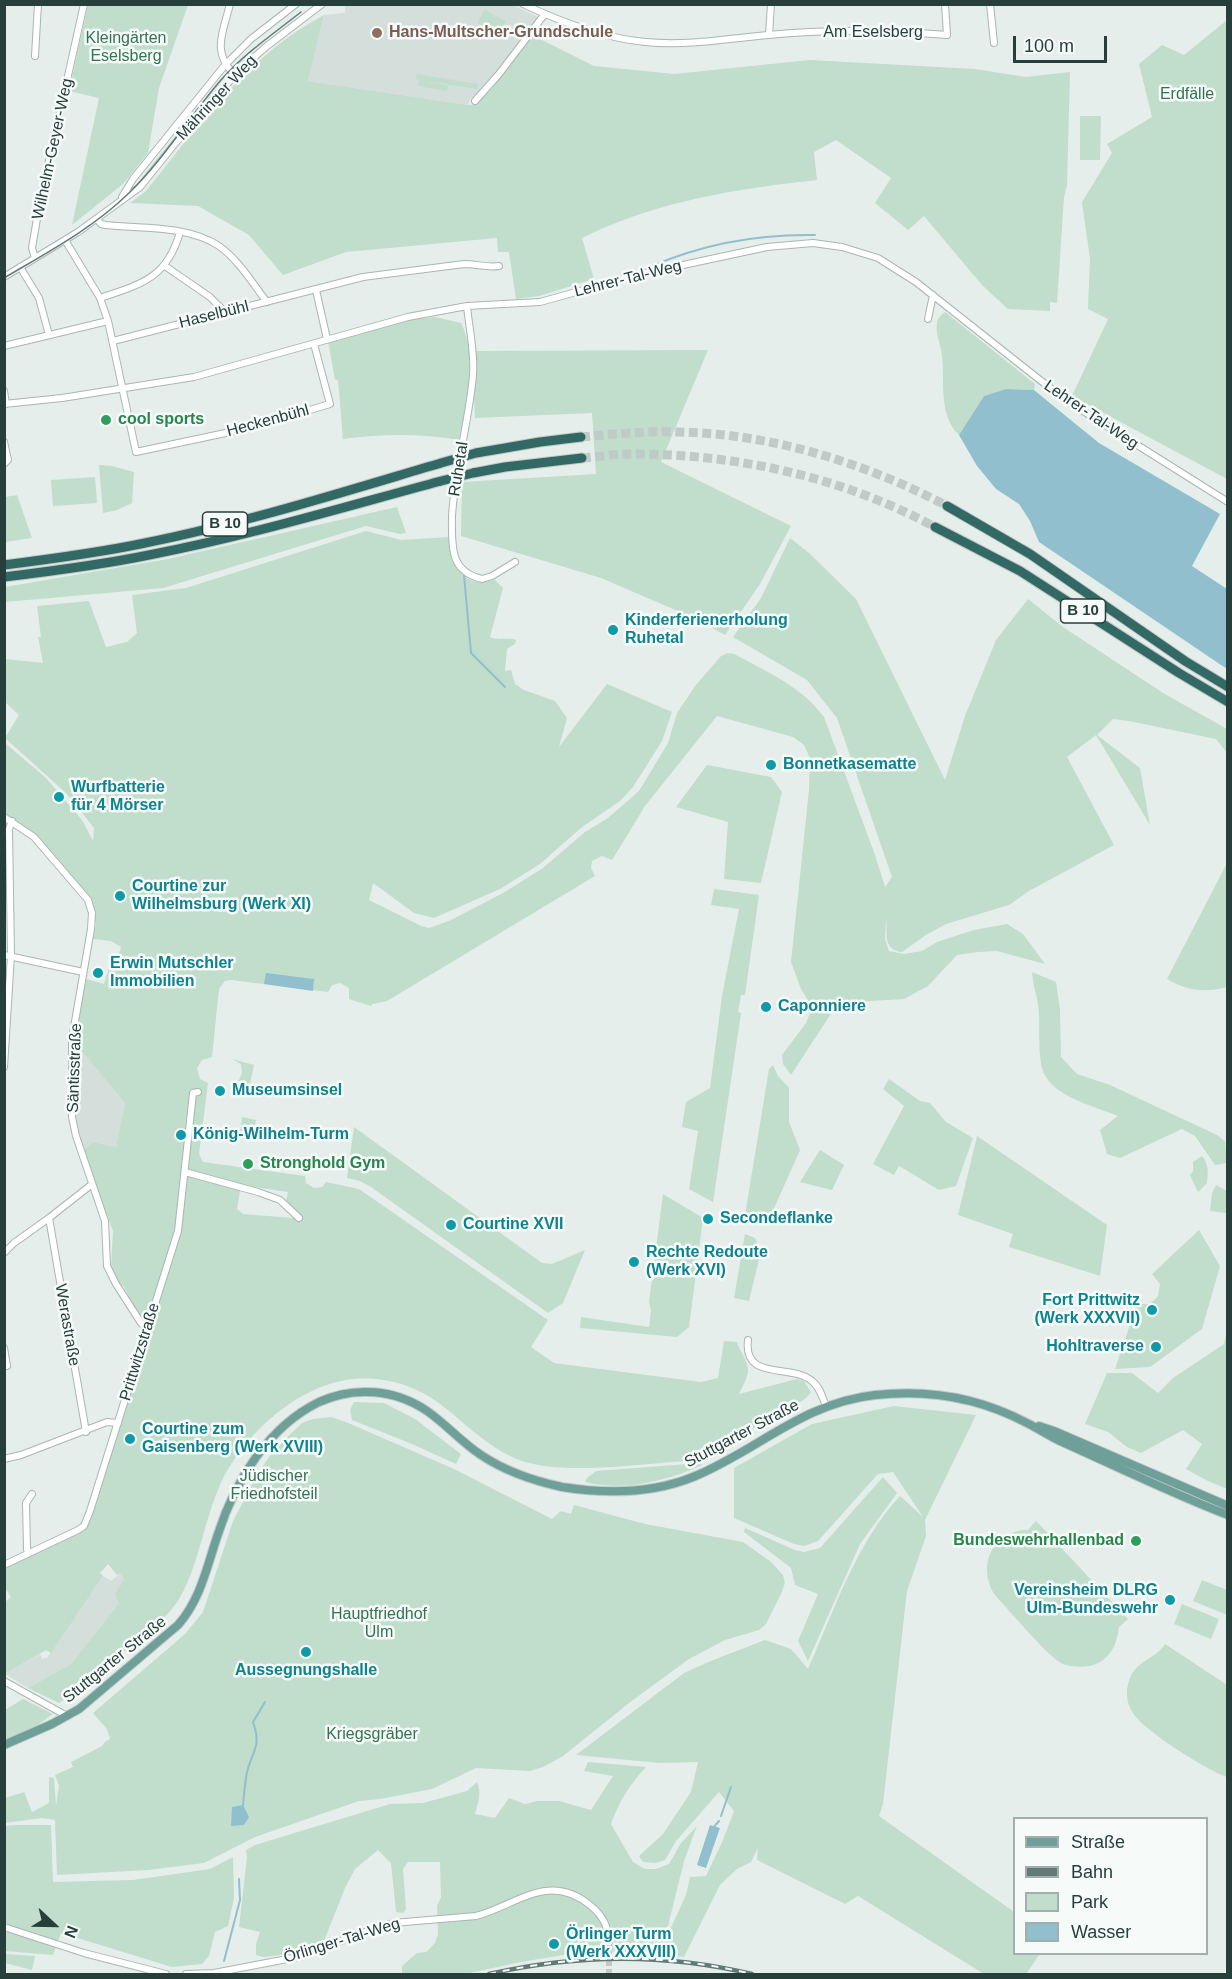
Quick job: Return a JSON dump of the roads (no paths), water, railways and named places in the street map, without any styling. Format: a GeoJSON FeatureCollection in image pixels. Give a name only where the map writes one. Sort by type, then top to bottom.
{"type":"FeatureCollection","features":[{"type":"Feature","properties":{"kind":"highway","name":"B 10"},"geometry":{"type":"LineString","coordinates":[[4,565],[146,543],[292,508],[476,453],[581,437]]}},
{"type":"Feature","properties":{"kind":"highway","name":"B 10"},"geometry":{"type":"LineString","coordinates":[[4,577],[86,567],[150,555],[301,520],[473,473],[582,458]]}},
{"type":"Feature","properties":{"kind":"highway","name":"B 10"},"geometry":{"type":"LineString","coordinates":[[947,506],[1030,554],[1185,662],[1227,687]]}},
{"type":"Feature","properties":{"kind":"highway","name":"B 10"},"geometry":{"type":"LineString","coordinates":[[935,527],[1020,571],[1227,702]]}},
{"type":"Feature","properties":{"kind":"main road","name":"Stuttgarter Straße"},"geometry":{"type":"LineString","coordinates":[[4,1745],[67,1716],[84,1705],[181,1622],[198,1594],[225,1514],[249,1468],[267,1443],[288,1422],[324,1400],[344,1394],[380,1393],[397,1397],[426,1410],[476,1451],[513,1472],[558,1486],[609,1492],[652,1489],[694,1477],[798,1419],[826,1406],[875,1395],[908,1393],[937,1395],[978,1402],[1054,1431],[1227,1506]]}},
{"type":"Feature","properties":{"kind":"main road","name":"Stuttgarter Straße"},"geometry":{"type":"LineString","coordinates":[[1029,1423],[1053,1438],[1227,1515]]}},
{"type":"Feature","properties":{"kind":"street"},"geometry":{"type":"LineString","coordinates":[[36,56],[38,4]]}},
{"type":"Feature","properties":{"kind":"street","name":"Wilhelm-Geyer-Weg"},"geometry":{"type":"LineString","coordinates":[[35,258],[32,248],[40,201],[84,4]]}},
{"type":"Feature","properties":{"kind":"street"},"geometry":{"type":"LineString","coordinates":[[230,4],[220,47],[225,65],[235,75]]}},
{"type":"Feature","properties":{"kind":"street","name":"Mähringer Weg"},"geometry":{"type":"LineString","coordinates":[[120,200],[133,179],[225,65],[256,35],[296,4]]}},
{"type":"Feature","properties":{"kind":"street","name":"Mähringer Weg"},"geometry":{"type":"LineString","coordinates":[[6,275],[97,219],[143,184],[198,115],[235,75],[267,46],[322,4]]}},
{"type":"Feature","properties":{"kind":"street","name":"Am Eselsberg"},"geometry":{"type":"LineString","coordinates":[[522,4],[544,15],[595,32],[644,42],[704,43],[769,35],[867,31],[946,35],[945,4]]}},
{"type":"Feature","properties":{"kind":"street"},"geometry":{"type":"LineString","coordinates":[[769,35],[771,4]]}},
{"type":"Feature","properties":{"kind":"street"},"geometry":{"type":"LineString","coordinates":[[990,4],[994,42]]}},
{"type":"Feature","properties":{"kind":"street"},"geometry":{"type":"LineString","coordinates":[[475,101],[499,74],[544,15]]}},
{"type":"Feature","properties":{"kind":"street"},"geometry":{"type":"LineString","coordinates":[[97,219],[101,224],[106,225],[180,232],[219,246],[267,302]]}},
{"type":"Feature","properties":{"kind":"street"},"geometry":{"type":"LineString","coordinates":[[100,298],[131,288],[150,278],[165,266],[174,252],[180,232]]}},
{"type":"Feature","properties":{"kind":"street"},"geometry":{"type":"LineString","coordinates":[[65,240],[100,298],[108,321],[123,389]]}},
{"type":"Feature","properties":{"kind":"street","name":"Lehrer-Tal-Weg"},"geometry":{"type":"LineString","coordinates":[[5,404],[123,389],[194,377],[408,316],[467,306],[540,302],[665,269],[767,248],[813,243],[842,247],[878,258],[909,277],[1064,399],[1227,502]]}},
{"type":"Feature","properties":{"kind":"street","name":"Haselbühl"},"geometry":{"type":"LineString","coordinates":[[113,341],[363,277],[464,264],[478,264],[488,268],[499,266]]}},
{"type":"Feature","properties":{"kind":"street"},"geometry":{"type":"LineString","coordinates":[[165,266],[210,297],[225,313]]}},
{"type":"Feature","properties":{"kind":"street"},"geometry":{"type":"LineString","coordinates":[[20,267],[39,298],[49,336]]}},
{"type":"Feature","properties":{"kind":"street"},"geometry":{"type":"LineString","coordinates":[[316,290],[327,339]]}},
{"type":"Feature","properties":{"kind":"street"},"geometry":{"type":"LineString","coordinates":[[928,319],[933,295]]}},
{"type":"Feature","properties":{"kind":"street","name":"Ruhetal"},"geometry":{"type":"LineString","coordinates":[[467,306],[473,370],[453,501],[453,550],[455,558],[464,571],[482,579],[492,576],[515,562]]}},
{"type":"Feature","properties":{"kind":"street"},"geometry":{"type":"LineString","coordinates":[[4,346],[108,321]]}},
{"type":"Feature","properties":{"kind":"street","name":"Heckenbühl"},"geometry":{"type":"LineString","coordinates":[[123,389],[136,452],[249,428],[330,404],[314,344]]}},
{"type":"Feature","properties":{"kind":"street"},"geometry":{"type":"LineString","coordinates":[[4,391],[5,404]]}},
{"type":"Feature","properties":{"kind":"street"},"geometry":{"type":"LineString","coordinates":[[4,442],[8,458],[4,464]]}},
{"type":"Feature","properties":{"kind":"street"},"geometry":{"type":"LineString","coordinates":[[4,817],[12,821],[9,829],[4,1067]]}},
{"type":"Feature","properties":{"kind":"street","name":"Säntisstraße"},"geometry":{"type":"LineString","coordinates":[[12,821],[34,837],[88,900],[92,913],[92,929],[72,1039],[72,1117],[91,1185],[105,1221],[107,1266],[141,1323],[148,1328]]}},
{"type":"Feature","properties":{"kind":"street"},"geometry":{"type":"LineString","coordinates":[[8,955],[83,972]]}},
{"type":"Feature","properties":{"kind":"street","name":"Prittwitzstraße"},"geometry":{"type":"LineString","coordinates":[[4,1565],[84,1526],[178,1232],[193,1093],[198,1092]]}},
{"type":"Feature","properties":{"kind":"street"},"geometry":{"type":"LineString","coordinates":[[185,1172],[280,1200],[299,1218]]}},
{"type":"Feature","properties":{"kind":"street"},"geometry":{"type":"LineString","coordinates":[[4,1252],[91,1185]]}},
{"type":"Feature","properties":{"kind":"street","name":"Werastraße"},"geometry":{"type":"LineString","coordinates":[[49,1218],[86,1432]]}},
{"type":"Feature","properties":{"kind":"street","name":"Stuttgarter Straße"},"geometry":{"type":"LineString","coordinates":[[748,1340],[749,1354],[756,1364],[766,1370],[793,1372],[809,1378],[819,1390],[826,1406]]}},
{"type":"Feature","properties":{"kind":"street"},"geometry":{"type":"LineString","coordinates":[[4,1348],[7,1366]]}},
{"type":"Feature","properties":{"kind":"street"},"geometry":{"type":"LineString","coordinates":[[4,1459],[86,1432],[107,1422],[118,1423]]}},
{"type":"Feature","properties":{"kind":"street"},"geometry":{"type":"LineString","coordinates":[[28,1554],[26,1503],[32,1494]]}},
{"type":"Feature","properties":{"kind":"street"},"geometry":{"type":"LineString","coordinates":[[4,1680],[67,1716]]}},
{"type":"Feature","properties":{"kind":"street","name":"Örlinger-Tal-Weg"},"geometry":{"type":"LineString","coordinates":[[186,1974],[214,1973],[303,1956],[393,1923],[489,1913],[526,1894],[537,1892],[564,1892],[585,1900],[598,1912],[607,1926],[609,1942]]}},
{"type":"Feature","properties":{"kind":"street"},"geometry":{"type":"LineString","coordinates":[[4,1927],[84,1953],[166,1974]]}},
{"type":"Feature","properties":{"kind":"water"},"geometry":{"type":"Polygon","coordinates":[[[1006,389],[1034,390],[1099,443],[1220,514],[1192,566],[1227,589],[1227,669],[1039,542],[1030,521],[1019,504],[996,489],[977,466],[959,435],[984,396],[1006,389]]]}},
{"type":"Feature","properties":{"kind":"water"},"geometry":{"type":"Polygon","coordinates":[[[266,973],[314,979],[313,991],[264,984],[266,973]]]}},
{"type":"Feature","properties":{"kind":"water"},"geometry":{"type":"Polygon","coordinates":[[[243,1805],[249,1817],[244,1825],[231,1826],[232,1807],[243,1805]]]}},
{"type":"Feature","properties":{"kind":"water"},"geometry":{"type":"Polygon","coordinates":[[[710,1825],[720,1828],[706,1868],[697,1865],[710,1825]]]}},
{"type":"Feature","properties":{"kind":"waterway"},"geometry":{"type":"LineString","coordinates":[[652,266],[671,258],[732,242],[774,236],[815,235]]}},
{"type":"Feature","properties":{"kind":"waterway"},"geometry":{"type":"LineString","coordinates":[[464,575],[471,653],[505,687]]}},
{"type":"Feature","properties":{"kind":"waterway"},"geometry":{"type":"LineString","coordinates":[[243,1805],[247,1772],[257,1737],[253,1722],[265,1702]]}},
{"type":"Feature","properties":{"kind":"waterway"},"geometry":{"type":"LineString","coordinates":[[721,1816],[731,1787]]}},
{"type":"Feature","properties":{"kind":"waterway"},"geometry":{"type":"LineString","coordinates":[[713,1828],[719,1821]]}},
{"type":"Feature","properties":{"kind":"waterway"},"geometry":{"type":"LineString","coordinates":[[224,1961],[240,1900],[239,1879]]}},
{"type":"Feature","properties":{"kind":"tunnel"},"geometry":{"type":"LineString","coordinates":[[581,437],[665,432],[747,438],[816,453],[850,464],[884,476],[947,506]]}},
{"type":"Feature","properties":{"kind":"tunnel"},"geometry":{"type":"LineString","coordinates":[[582,458],[626,454],[672,455],[750,464],[826,482],[863,494],[935,527]]}},
{"type":"Feature","properties":{"kind":"tunnel"},"geometry":{"type":"LineString","coordinates":[[609,1942],[609,1974]]}},
{"type":"Feature","properties":{"kind":"tram line"},"geometry":{"type":"LineString","coordinates":[[4,278],[69,239],[115,206],[154,166],[221,80],[259,44],[301,12]]}},
{"type":"Feature","properties":{"kind":"railway"},"geometry":{"type":"LineString","coordinates":[[489,1974],[555,1963],[620,1959],[686,1962],[752,1974]]}},
{"type":"Feature","properties":{"kind":"place","name":"Hans-Multscher-Grundschule"},"geometry":{"type":"Point","coordinates":[377,33]}},
{"type":"Feature","properties":{"kind":"place","name":"cool sports"},"geometry":{"type":"Point","coordinates":[106,420]}},
{"type":"Feature","properties":{"kind":"place","name":"Kinderferienerholung Ruhetal"},"geometry":{"type":"Point","coordinates":[613,630]}},
{"type":"Feature","properties":{"kind":"place","name":"Bonnetkasematte"},"geometry":{"type":"Point","coordinates":[771,765]}},
{"type":"Feature","properties":{"kind":"place","name":"Wurfbatterie für 4 Mörser"},"geometry":{"type":"Point","coordinates":[59,797]}},
{"type":"Feature","properties":{"kind":"place","name":"Courtine zur Wilhelmsburg (Werk XI)"},"geometry":{"type":"Point","coordinates":[120,896]}},
{"type":"Feature","properties":{"kind":"place","name":"Erwin Mutschler Immobilien"},"geometry":{"type":"Point","coordinates":[98,973]}},
{"type":"Feature","properties":{"kind":"place","name":"Caponniere"},"geometry":{"type":"Point","coordinates":[766,1007]}},
{"type":"Feature","properties":{"kind":"place","name":"Museumsinsel"},"geometry":{"type":"Point","coordinates":[220,1091]}},
{"type":"Feature","properties":{"kind":"place","name":"König-Wilhelm-Turm"},"geometry":{"type":"Point","coordinates":[181,1135]}},
{"type":"Feature","properties":{"kind":"place","name":"Stronghold Gym"},"geometry":{"type":"Point","coordinates":[248,1164]}},
{"type":"Feature","properties":{"kind":"place","name":"Secondeflanke"},"geometry":{"type":"Point","coordinates":[708,1219]}},
{"type":"Feature","properties":{"kind":"place","name":"Courtine XVII"},"geometry":{"type":"Point","coordinates":[451,1225]}},
{"type":"Feature","properties":{"kind":"place","name":"Rechte Redoute (Werk XVI)"},"geometry":{"type":"Point","coordinates":[634,1262]}},
{"type":"Feature","properties":{"kind":"place","name":"Fort Prittwitz (Werk XXXVII)"},"geometry":{"type":"Point","coordinates":[1152,1310]}},
{"type":"Feature","properties":{"kind":"place","name":"Hohltraverse"},"geometry":{"type":"Point","coordinates":[1156,1347]}},
{"type":"Feature","properties":{"kind":"place","name":"Courtine zum Gaisenberg (Werk XVIII)"},"geometry":{"type":"Point","coordinates":[130,1439]}},
{"type":"Feature","properties":{"kind":"place","name":"Bundeswehrhallenbad"},"geometry":{"type":"Point","coordinates":[1136,1541]}},
{"type":"Feature","properties":{"kind":"place","name":"Vereinsheim DLRG Ulm-Bundeswehr"},"geometry":{"type":"Point","coordinates":[1170,1600]}},
{"type":"Feature","properties":{"kind":"place","name":"Aussegnungshalle"},"geometry":{"type":"Point","coordinates":[306,1652]}},
{"type":"Feature","properties":{"kind":"place","name":"Örlinger Turm (Werk XXXVIII)"},"geometry":{"type":"Point","coordinates":[554,1944]}},
{"type":"Feature","properties":{"kind":"park label","name":"Kleingärten Eselsberg"},"geometry":{"type":"Point","coordinates":[126,48]}},
{"type":"Feature","properties":{"kind":"park label","name":"Erdfälle"},"geometry":{"type":"Point","coordinates":[1187,95]}},
{"type":"Feature","properties":{"kind":"park label","name":"Jüdischer Friedhofsteil"},"geometry":{"type":"Point","coordinates":[274,1486]}},
{"type":"Feature","properties":{"kind":"park label","name":"Hauptfriedhof Ulm"},"geometry":{"type":"Point","coordinates":[379,1624]}},
{"type":"Feature","properties":{"kind":"park label","name":"Kriegsgräber"},"geometry":{"type":"Point","coordinates":[372,1735]}}]}
